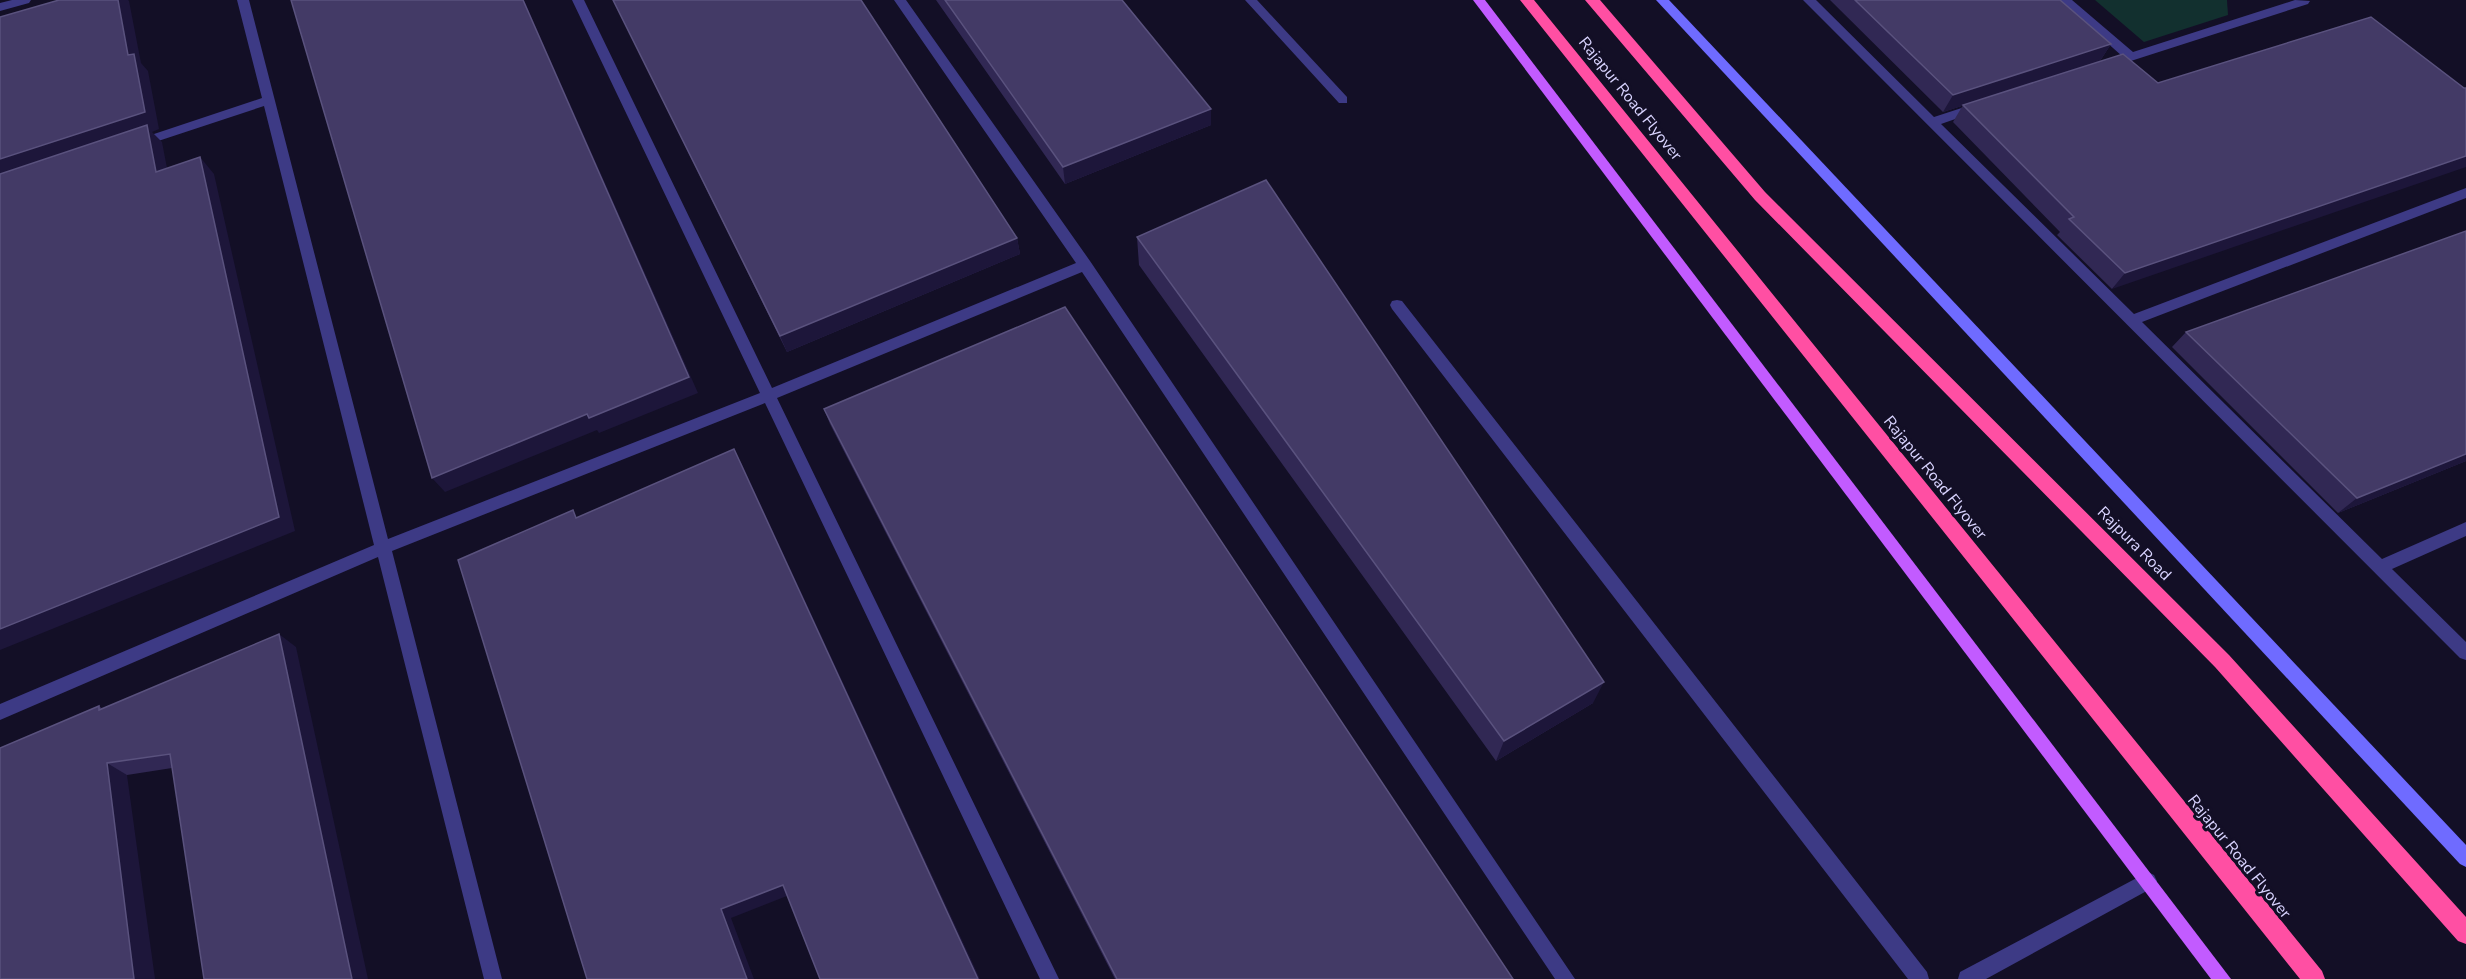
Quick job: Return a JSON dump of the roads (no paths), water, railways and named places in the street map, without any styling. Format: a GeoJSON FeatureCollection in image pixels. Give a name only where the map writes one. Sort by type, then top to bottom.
{"type":"FeatureCollection","features":[{"type":"Feature","properties":{"kind":"highway","name":"Rajapur Road Flyover"},"geometry":{"type":"LineString","coordinates":[[1527,0],[2314,979]]}},
{"type":"Feature","properties":{"kind":"highway","name":"Rajapur Road Flyover"},"geometry":{"type":"LineString","coordinates":[[1592,0],[1760,196]]}},
{"type":"Feature","properties":{"kind":"highway","name":"Rajpura Road"},"geometry":{"type":"LineString","coordinates":[[1760,196],[2222,661],[2466,933]]}},
{"type":"Feature","properties":{"kind":"main road"},"geometry":{"type":"LineString","coordinates":[[1479,0],[2222,979]]}},
{"type":"Feature","properties":{"kind":"street"},"geometry":{"type":"LineString","coordinates":[[0,7],[25,0]]}},
{"type":"Feature","properties":{"kind":"street"},"geometry":{"type":"LineString","coordinates":[[243,0],[493,979]]}},
{"type":"Feature","properties":{"kind":"street"},"geometry":{"type":"LineString","coordinates":[[578,0],[1050,979]]}},
{"type":"Feature","properties":{"kind":"street"},"geometry":{"type":"LineString","coordinates":[[900,0],[1085,265],[1566,979]]}},
{"type":"Feature","properties":{"kind":"street"},"geometry":{"type":"LineString","coordinates":[[1251,0],[1343,100]]}},
{"type":"Feature","properties":{"kind":"street"},"geometry":{"type":"LineString","coordinates":[[1662,0],[2466,858]]}},
{"type":"Feature","properties":{"kind":"street"},"geometry":{"type":"LineString","coordinates":[[1809,0],[2466,653]]}},
{"type":"Feature","properties":{"kind":"street"},"geometry":{"type":"LineString","coordinates":[[2065,0],[2131,57]]}},
{"type":"Feature","properties":{"kind":"street"},"geometry":{"type":"LineString","coordinates":[[2098,68],[2304,1]]}},
{"type":"Feature","properties":{"kind":"street"},"geometry":{"type":"LineString","coordinates":[[123,148],[269,100]]}},
{"type":"Feature","properties":{"kind":"street"},"geometry":{"type":"LineString","coordinates":[[1932,122],[1987,104]]}},
{"type":"Feature","properties":{"kind":"street"},"geometry":{"type":"LineString","coordinates":[[2132,320],[2466,192]]}},
{"type":"Feature","properties":{"kind":"street"},"geometry":{"type":"LineString","coordinates":[[0,712],[383,548],[769,395],[1085,265]]}},
{"type":"Feature","properties":{"kind":"street"},"geometry":{"type":"LineString","coordinates":[[1397,305],[1920,979]]}},
{"type":"Feature","properties":{"kind":"street"},"geometry":{"type":"LineString","coordinates":[[2380,567],[2466,529]]}},
{"type":"Feature","properties":{"kind":"street"},"geometry":{"type":"LineString","coordinates":[[1967,979],[2148,881]]}}]}
